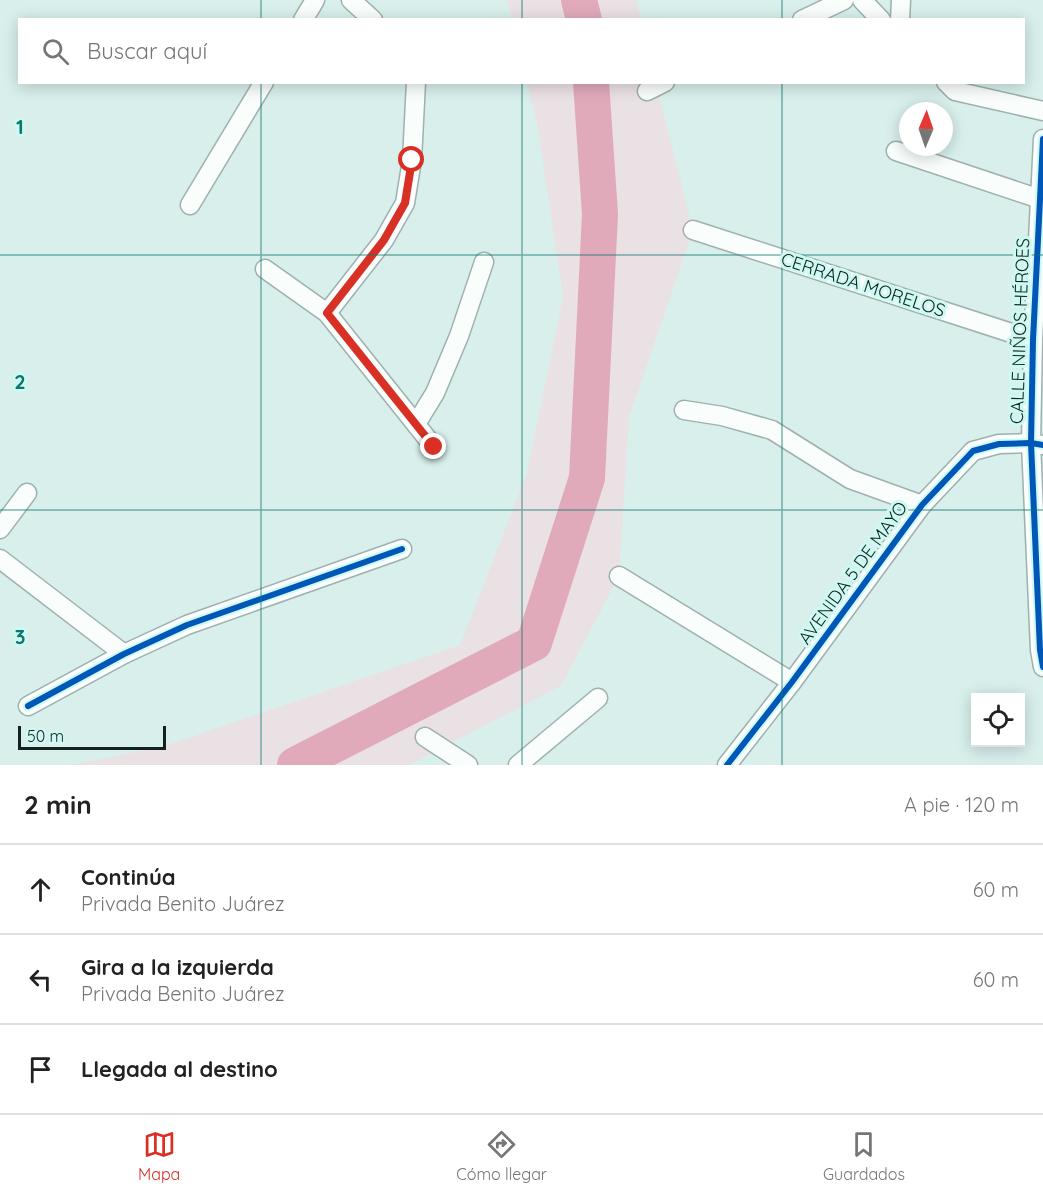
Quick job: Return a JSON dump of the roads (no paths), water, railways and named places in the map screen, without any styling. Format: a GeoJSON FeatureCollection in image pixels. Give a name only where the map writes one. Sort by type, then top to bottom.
{"type":"FeatureCollection","features":[{"type":"Feature","properties":{"kind":"street"},"geometry":{"type":"LineString","coordinates":[[304,18],[315,0]]}},
{"type":"Feature","properties":{"kind":"street"},"geometry":{"type":"LineString","coordinates":[[351,0],[371,18]]}},
{"type":"Feature","properties":{"kind":"street"},"geometry":{"type":"LineString","coordinates":[[806,18],[844,0]]}},
{"type":"Feature","properties":{"kind":"street"},"geometry":{"type":"LineString","coordinates":[[862,0],[879,18]]}},
{"type":"Feature","properties":{"kind":"street"},"geometry":{"type":"LineString","coordinates":[[900,18],[901,0]]}},
{"type":"Feature","properties":{"kind":"street"},"geometry":{"type":"LineString","coordinates":[[190,205],[263,84]]}},
{"type":"Feature","properties":{"kind":"street"},"geometry":{"type":"LineString","coordinates":[[327,313],[384,240],[405,203],[412,160],[416,84]]}},
{"type":"Feature","properties":{"kind":"street"},"geometry":{"type":"LineString","coordinates":[[647,91],[661,84]]}},
{"type":"Feature","properties":{"kind":"street"},"geometry":{"type":"LineString","coordinates":[[948,84],[955,91],[1043,111]]}},
{"type":"Feature","properties":{"kind":"street","name":"CALLE NIÑOS HÉROES"},"geometry":{"type":"LineString","coordinates":[[1043,139],[1033,340],[1040,650],[1043,668]]}},
{"type":"Feature","properties":{"kind":"street"},"geometry":{"type":"LineString","coordinates":[[896,151],[1040,199]]}},
{"type":"Feature","properties":{"kind":"street","name":"CERRADA MORELOS"},"geometry":{"type":"LineString","coordinates":[[693,230],[1033,340]]}},
{"type":"Feature","properties":{"kind":"street"},"geometry":{"type":"LineString","coordinates":[[416,424],[435,393],[459,336],[484,262]]}},
{"type":"Feature","properties":{"kind":"street"},"geometry":{"type":"LineString","coordinates":[[265,269],[327,313],[434,447]]}},
{"type":"Feature","properties":{"kind":"street"},"geometry":{"type":"LineString","coordinates":[[684,410],[722,416],[772,430],[850,479],[922,505]]}},
{"type":"Feature","properties":{"kind":"street","name":"AVENIDA 5 DE MAYO"},"geometry":{"type":"LineString","coordinates":[[727,765],[792,682],[922,505],[973,451],[999,444],[1037,444]]}},
{"type":"Feature","properties":{"kind":"street"},"geometry":{"type":"LineString","coordinates":[[0,530],[27,493]]}},
{"type":"Feature","properties":{"kind":"street"},"geometry":{"type":"LineString","coordinates":[[28,706],[124,654],[187,625],[402,549]]}},
{"type":"Feature","properties":{"kind":"street"},"geometry":{"type":"LineString","coordinates":[[0,559],[124,654]]}},
{"type":"Feature","properties":{"kind":"street"},"geometry":{"type":"LineString","coordinates":[[619,576],[792,682]]}},
{"type":"Feature","properties":{"kind":"street"},"geometry":{"type":"LineString","coordinates":[[518,765],[598,698]]}},
{"type":"Feature","properties":{"kind":"street"},"geometry":{"type":"LineString","coordinates":[[425,737],[468,765]]}},
{"type":"Feature","properties":{"kind":"waterway"},"geometry":{"type":"LineString","coordinates":[[579,0],[584,18]]}},
{"type":"Feature","properties":{"kind":"waterway"},"geometry":{"type":"LineString","coordinates":[[295,765],[534,643],[587,478],[600,214],[591,84]]}}]}
